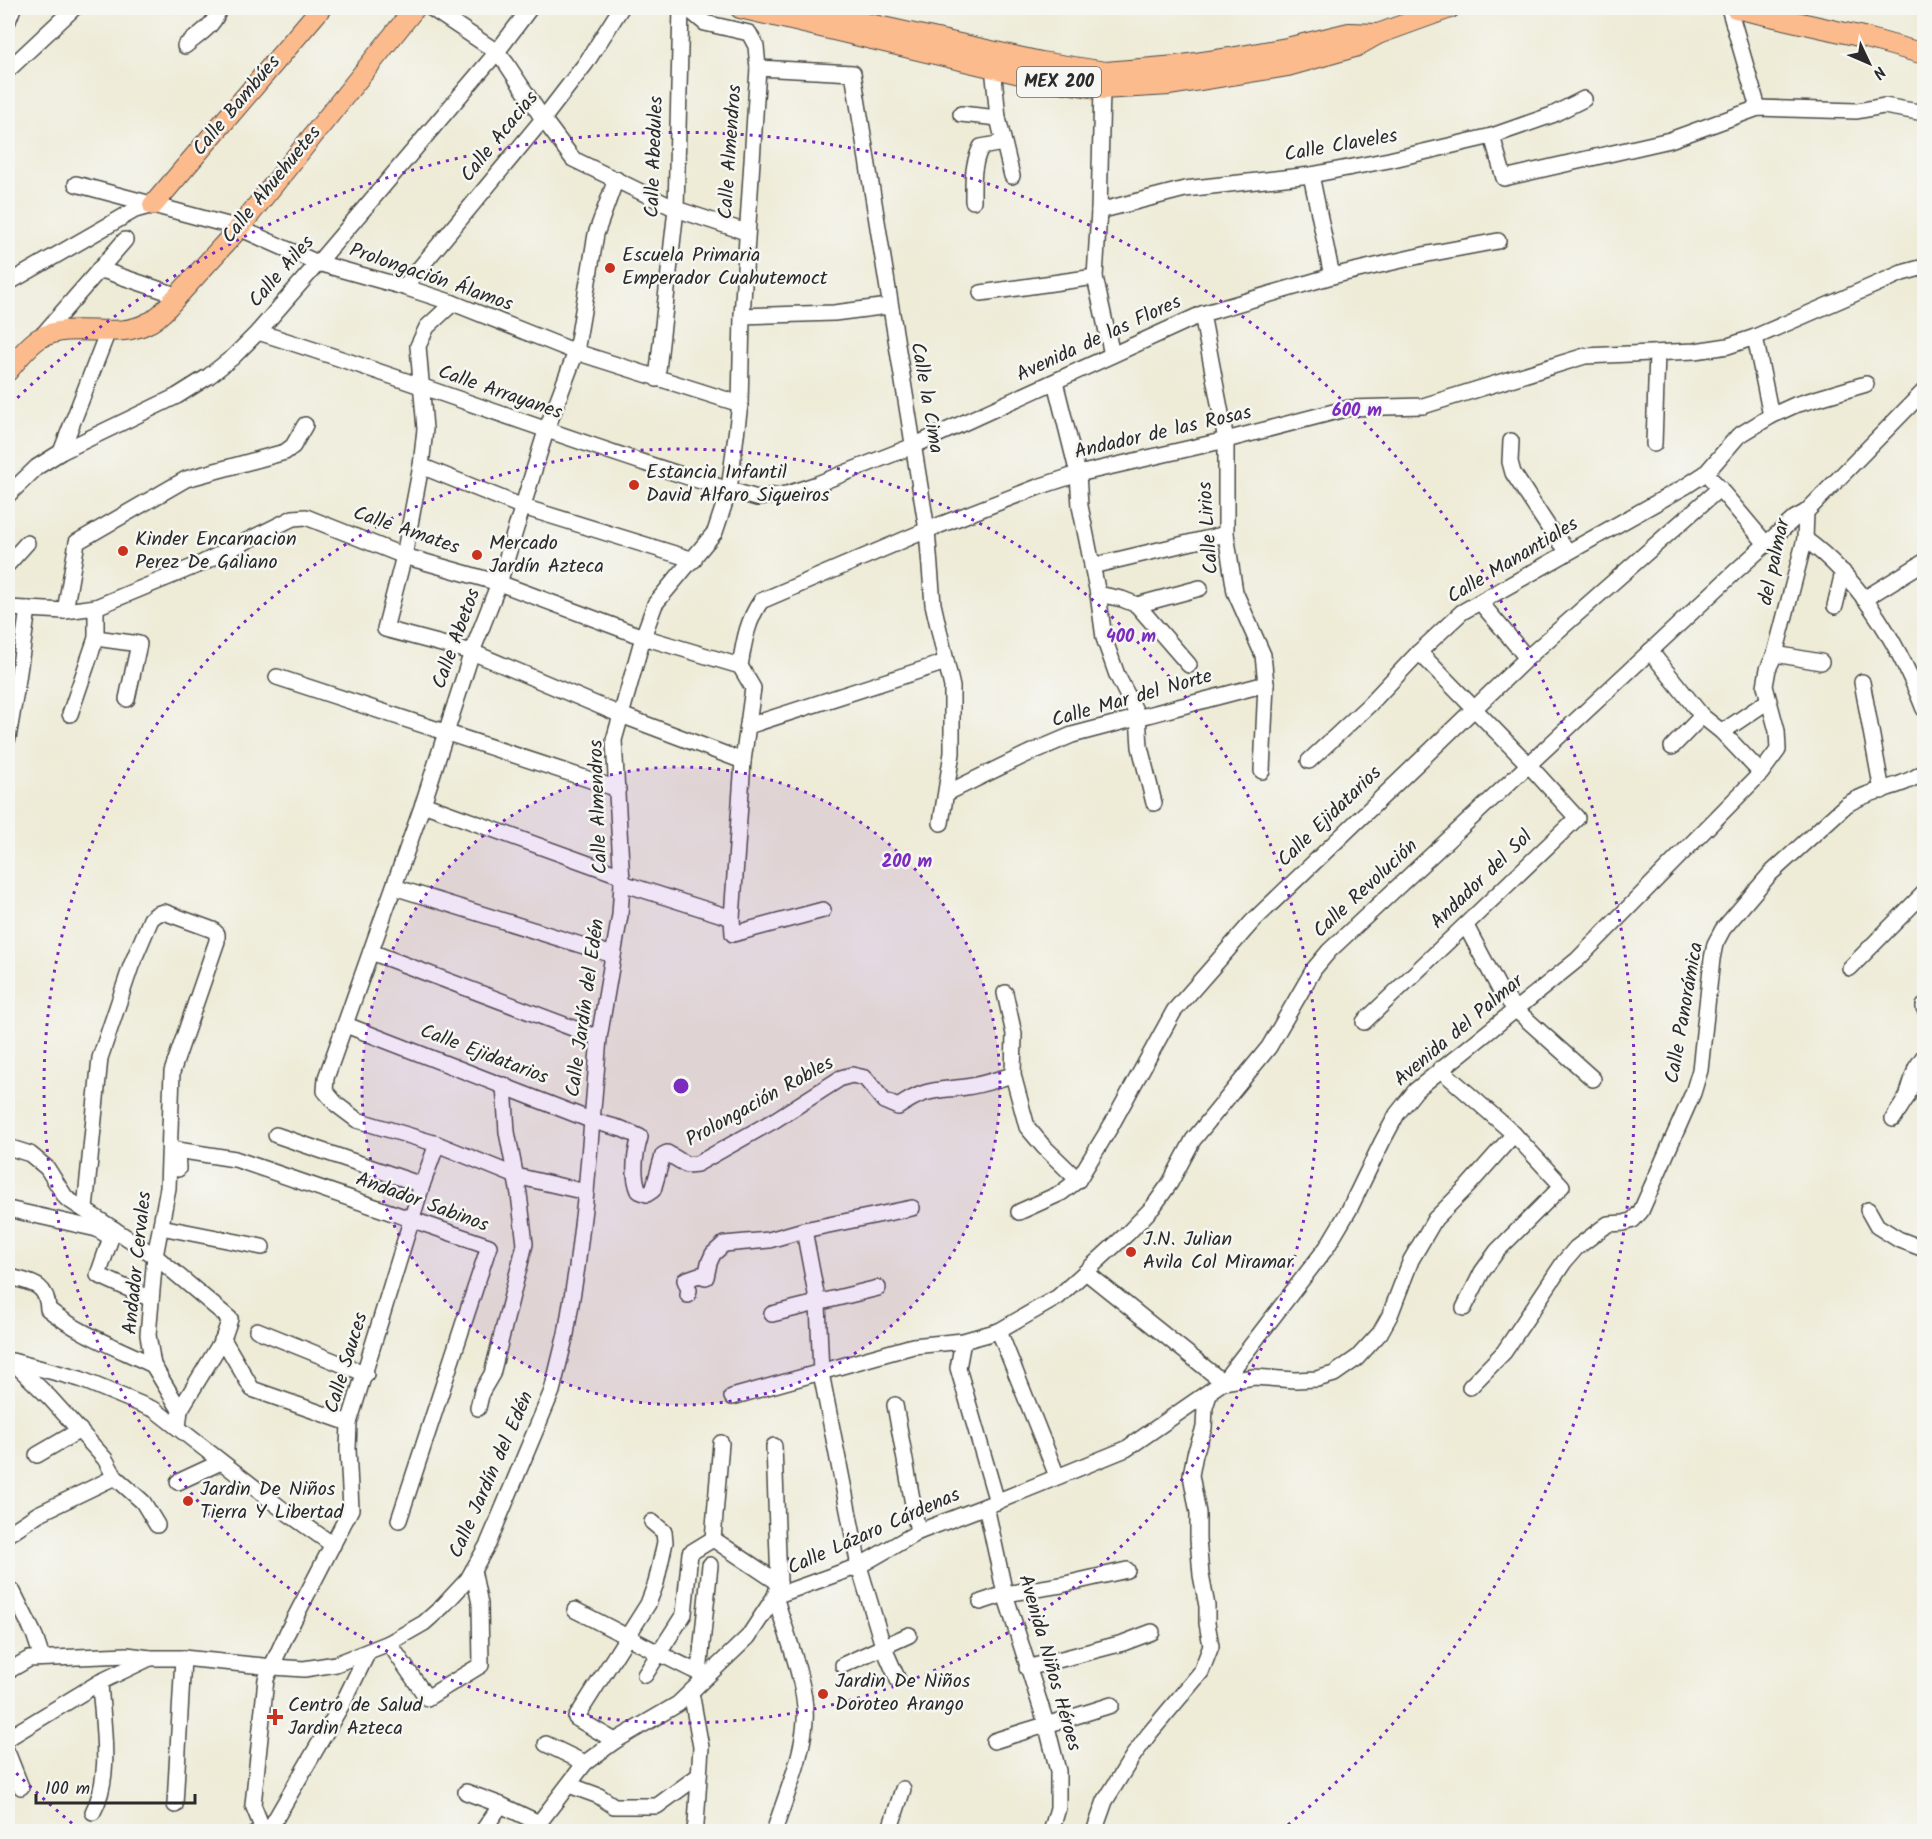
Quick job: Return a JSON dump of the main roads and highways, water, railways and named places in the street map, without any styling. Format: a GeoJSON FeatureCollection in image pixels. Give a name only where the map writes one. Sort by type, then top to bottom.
{"type":"FeatureCollection","features":[{"type":"Feature","properties":{"kind":"main road","name":"Calle Bambúes"},"geometry":{"type":"LineString","coordinates":[[153,205],[321,8]]}},
{"type":"Feature","properties":{"kind":"main road","name":"Calle Ahuehuetes"},"geometry":{"type":"LineString","coordinates":[[8,371],[39,339],[74,329],[108,331],[131,329],[148,323],[163,312],[239,228],[415,8]]}},
{"type":"Feature","properties":{"kind":"main road","name":"MEX 200"},"geometry":{"type":"LineString","coordinates":[[740,8],[1041,79],[1102,89],[1170,86],[1288,66],[1355,47],[1378,34],[1450,8]]}},
{"type":"Feature","properties":{"kind":"main road","name":"MEX 200"},"geometry":{"type":"LineString","coordinates":[[795,8],[1041,62],[1106,72],[1176,66],[1287,48],[1349,33],[1378,34]]}},
{"type":"Feature","properties":{"kind":"main road"},"geometry":{"type":"LineString","coordinates":[[1735,8],[1863,36],[1924,54]]}},
{"type":"Feature","properties":{"kind":"place","name":"Escuela Primaria Emperador Cuahutemoct"},"geometry":{"type":"Point","coordinates":[610,268]}},
{"type":"Feature","properties":{"kind":"place","name":"Estancia Infantil David Alfaro Siqueiros"},"geometry":{"type":"Point","coordinates":[634,485]}},
{"type":"Feature","properties":{"kind":"place","name":"Kinder Encarnacion Perez De Galiano"},"geometry":{"type":"Point","coordinates":[123,551]}},
{"type":"Feature","properties":{"kind":"place","name":"Mercado Jardín Azteca"},"geometry":{"type":"Point","coordinates":[477,555]}},
{"type":"Feature","properties":{"kind":"place","name":"J.N. Julian Avila Col Miramar"},"geometry":{"type":"Point","coordinates":[1131,1252]}},
{"type":"Feature","properties":{"kind":"place","name":"Jardin De Niños Tierra Y Libertad"},"geometry":{"type":"Point","coordinates":[188,1501]}},
{"type":"Feature","properties":{"kind":"place","name":"Jardin De Niños Doroteo Arango"},"geometry":{"type":"Point","coordinates":[823,1694]}},
{"type":"Feature","properties":{"kind":"place","name":"Centro de Salud Jardin Azteca"},"geometry":{"type":"Point","coordinates":[275,1717]}}]}
